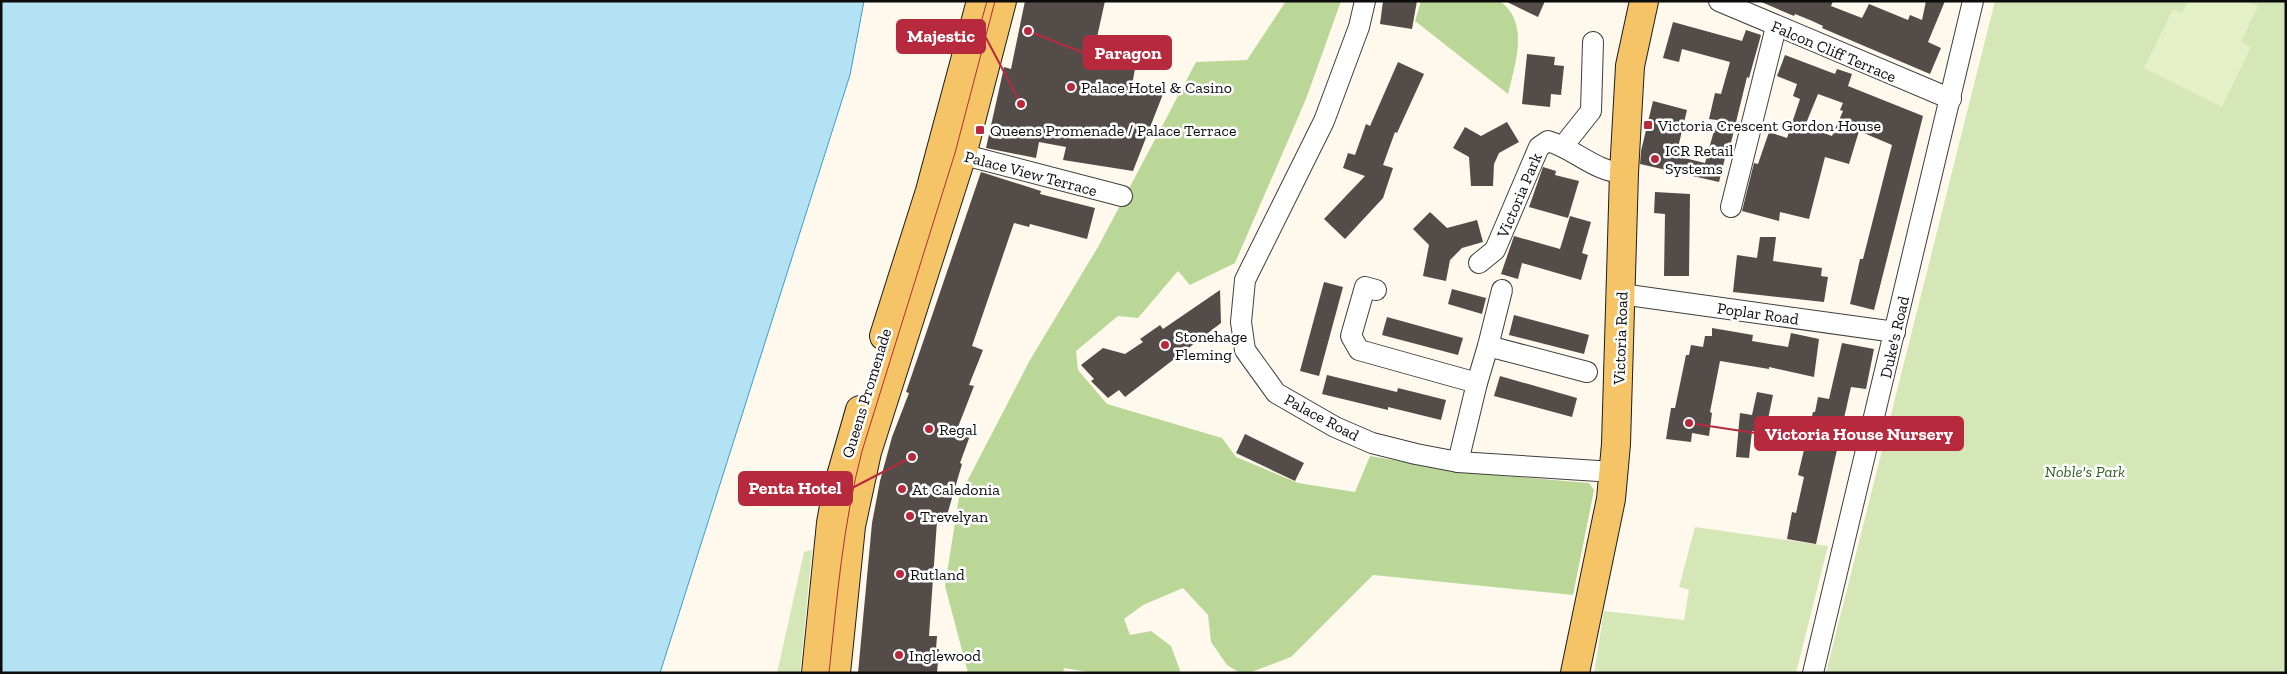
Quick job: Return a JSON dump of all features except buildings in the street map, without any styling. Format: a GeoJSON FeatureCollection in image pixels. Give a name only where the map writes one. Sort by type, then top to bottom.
{"type":"FeatureCollection","features":[{"type":"Feature","properties":{"kind":"main road"},"geometry":{"type":"LineString","coordinates":[[952,152],[981,1]]}},
{"type":"Feature","properties":{"kind":"main road"},"geometry":{"type":"LineString","coordinates":[[952,152],[1002,1]]}},
{"type":"Feature","properties":{"kind":"main road","name":"Victoria Road"},"geometry":{"type":"LineString","coordinates":[[1576,673],[1607,526],[1614,472],[1624,173],[1630,66],[1644,1]]}},
{"type":"Feature","properties":{"kind":"main road","name":"Queens Promenade"},"geometry":{"type":"LineString","coordinates":[[816,673],[831,523],[837,490],[952,152]]}},
{"type":"Feature","properties":{"kind":"main road","name":"Queens Promenade"},"geometry":{"type":"LineString","coordinates":[[836,673],[851,526],[865,461],[952,152]]}},
{"type":"Feature","properties":{"kind":"street","name":"Palace Road"},"geometry":{"type":"LineString","coordinates":[[1365,1],[1359,27],[1324,121],[1245,280],[1241,322],[1245,350],[1276,392],[1335,427],[1372,443],[1458,462],[1614,472]]}},
{"type":"Feature","properties":{"kind":"street","name":"Falcon Cliff Terrace"},"geometry":{"type":"LineString","coordinates":[[1719,1],[1776,27],[1951,99]]}},
{"type":"Feature","properties":{"kind":"street","name":"Duke's Road"},"geometry":{"type":"LineString","coordinates":[[1813,673],[1973,1]]}},
{"type":"Feature","properties":{"kind":"street"},"geometry":{"type":"LineString","coordinates":[[1731,207],[1776,27]]}},
{"type":"Feature","properties":{"kind":"street","name":"Victoria Park"},"geometry":{"type":"LineString","coordinates":[[1564,146],[1591,111],[1593,42]]}},
{"type":"Feature","properties":{"kind":"street","name":"Victoria Park"},"geometry":{"type":"LineString","coordinates":[[1480,263],[1496,250],[1539,147],[1548,141],[1564,146],[1603,170],[1624,173]]}},
{"type":"Feature","properties":{"kind":"street","name":"Palace View Terrace"},"geometry":{"type":"LineString","coordinates":[[952,152],[1122,196]]}},
{"type":"Feature","properties":{"kind":"street"},"geometry":{"type":"LineString","coordinates":[[1376,290],[1365,287],[1351,336],[1359,350],[1477,383]]}},
{"type":"Feature","properties":{"kind":"street"},"geometry":{"type":"LineString","coordinates":[[1458,462],[1502,290]]}},
{"type":"Feature","properties":{"kind":"street","name":"Poplar Road"},"geometry":{"type":"LineString","coordinates":[[1621,294],[1895,332]]}},
{"type":"Feature","properties":{"kind":"street"},"geometry":{"type":"LineString","coordinates":[[1488,346],[1587,372]]}},
{"type":"Feature","properties":{"kind":"green space"},"geometry":{"type":"Polygon","coordinates":[[[1286,1],[1341,1],[1306,99],[1235,263],[1190,285],[1178,271],[1138,318],[1118,316],[1076,351],[1078,370],[1107,404],[1222,438],[1236,457],[1298,483],[1355,492],[1370,456],[1469,473],[1589,483],[1594,490],[1573,595],[1373,575],[1291,657],[1249,673],[1240,673],[1227,665],[1211,642],[1208,615],[1183,588],[1143,605],[1124,619],[1130,635],[1151,631],[1171,646],[1181,673],[1094,673],[1064,668],[1063,673],[968,673],[945,586],[959,497],[1030,360],[1098,247],[1196,62],[1247,60],[1286,1]]]}},
{"type":"Feature","properties":{"kind":"green space"},"geometry":{"type":"Polygon","coordinates":[[[1421,1],[1500,1],[1509,10],[1518,32],[1518,44],[1508,94],[1415,21],[1421,1]]]}},
{"type":"Feature","properties":{"kind":"green space","name":"Noble's Park"},"geometry":{"type":"Polygon","coordinates":[[[1995,1],[2286,1],[2286,673],[1826,673],[1995,1]]]}},
{"type":"Feature","properties":{"kind":"green space"},"geometry":{"type":"Polygon","coordinates":[[[2188,1],[2248,1],[2258,6],[2241,42],[2251,47],[2222,107],[2144,68],[2173,9],[2182,13],[2188,1]]]}},
{"type":"Feature","properties":{"kind":"green space"},"geometry":{"type":"Polygon","coordinates":[[[1695,527],[1828,546],[1796,673],[1594,673],[1604,611],[1684,620],[1689,590],[1679,587],[1695,527]]]}},
{"type":"Feature","properties":{"kind":"green space"},"geometry":{"type":"Polygon","coordinates":[[[812,550],[800,673],[777,673],[804,552],[812,550]]]}},
{"type":"Feature","properties":{"kind":"water"},"geometry":{"type":"Polygon","coordinates":[[[1,1],[864,1],[850,75],[660,673],[1,673],[1,1]]]}},
{"type":"Feature","properties":{"kind":"tram line"},"geometry":{"type":"LineString","coordinates":[[976,41],[987,1]]}},
{"type":"Feature","properties":{"kind":"tram line"},"geometry":{"type":"LineString","coordinates":[[829,673],[845,534],[855,478],[955,153],[995,1]]}},
{"type":"Feature","properties":{"kind":"place","name":"Paragon"},"geometry":{"type":"Point","coordinates":[1028,31]}},
{"type":"Feature","properties":{"kind":"place","name":"Palace Hotel & Casino"},"geometry":{"type":"Point","coordinates":[1071,87]}},
{"type":"Feature","properties":{"kind":"place","name":"Majestic"},"geometry":{"type":"Point","coordinates":[1021,104]}},
{"type":"Feature","properties":{"kind":"place","name":"Victoria Crescent Gordon House"},"geometry":{"type":"Point","coordinates":[1648,125]}},
{"type":"Feature","properties":{"kind":"place","name":"Queens Promenade / Palace Terrace"},"geometry":{"type":"Point","coordinates":[980,130]}},
{"type":"Feature","properties":{"kind":"place","name":"ICR Retail Systems"},"geometry":{"type":"Point","coordinates":[1655,159]}},
{"type":"Feature","properties":{"kind":"place","name":"Stonehage Fleming"},"geometry":{"type":"Point","coordinates":[1165,345]}},
{"type":"Feature","properties":{"kind":"place","name":"Victoria House Nursery"},"geometry":{"type":"Point","coordinates":[1689,423]}},
{"type":"Feature","properties":{"kind":"place","name":"Regal"},"geometry":{"type":"Point","coordinates":[929,429]}},
{"type":"Feature","properties":{"kind":"place","name":"Penta Hotel"},"geometry":{"type":"Point","coordinates":[912,457]}},
{"type":"Feature","properties":{"kind":"place","name":"At Caledonia"},"geometry":{"type":"Point","coordinates":[902,489]}},
{"type":"Feature","properties":{"kind":"place","name":"Trevelyan"},"geometry":{"type":"Point","coordinates":[910,516]}},
{"type":"Feature","properties":{"kind":"place","name":"Rutland"},"geometry":{"type":"Point","coordinates":[900,574]}},
{"type":"Feature","properties":{"kind":"place","name":"Inglewood"},"geometry":{"type":"Point","coordinates":[899,655]}}]}
